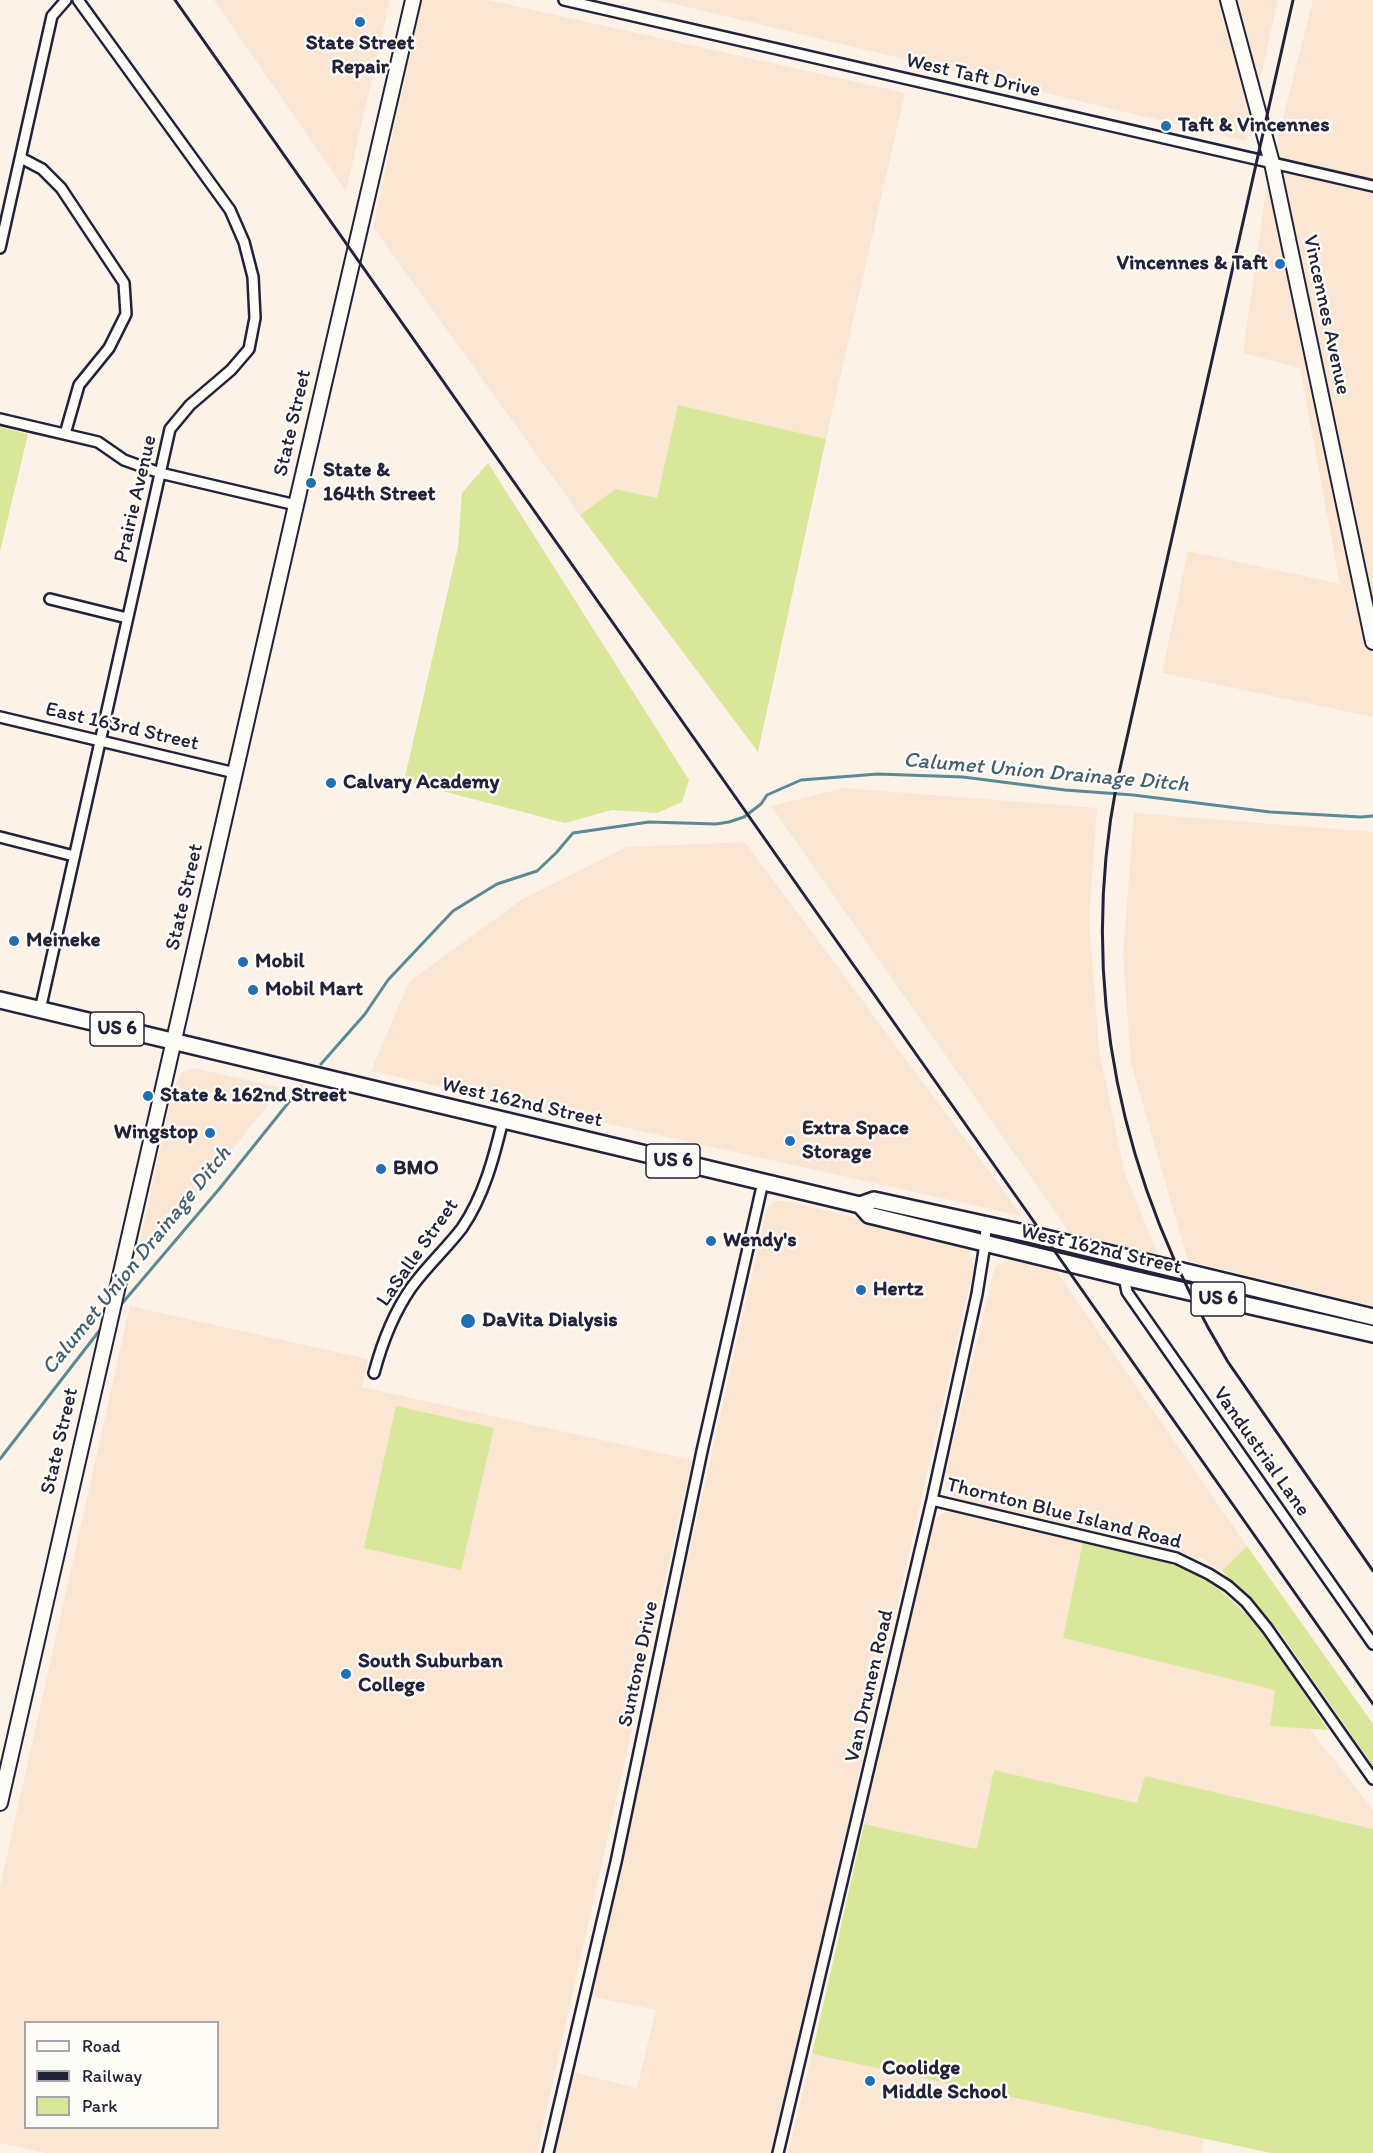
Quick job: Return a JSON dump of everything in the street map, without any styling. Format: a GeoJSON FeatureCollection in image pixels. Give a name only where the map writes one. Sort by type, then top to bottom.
{"type":"FeatureCollection","features":[{"type":"Feature","properties":{"kind":"main road","name":"US 6"},"geometry":{"type":"LineString","coordinates":[[0,1000],[174,1043]]}},
{"type":"Feature","properties":{"kind":"main road","name":"West 162nd Street"},"geometry":{"type":"LineString","coordinates":[[174,1043],[860,1205],[874,1200],[1373,1317]]}},
{"type":"Feature","properties":{"kind":"main road","name":"West 162nd Street"},"geometry":{"type":"LineString","coordinates":[[860,1205],[869,1215],[1373,1334]]}},
{"type":"Feature","properties":{"kind":"main road"},"geometry":{"type":"LineString","coordinates":[[1124,1277],[1127,1258]]}},
{"type":"Feature","properties":{"kind":"street"},"geometry":{"type":"LineString","coordinates":[[0,248],[52,16],[66,0]]}},
{"type":"Feature","properties":{"kind":"street","name":"Prairie Avenue"},"geometry":{"type":"LineString","coordinates":[[39,1010],[170,429],[190,405],[231,370],[249,350],[255,318],[253,277],[244,242],[230,210],[78,0]]}},
{"type":"Feature","properties":{"kind":"street","name":"State Street"},"geometry":{"type":"LineString","coordinates":[[0,1803],[413,0]]}},
{"type":"Feature","properties":{"kind":"street","name":"West Taft Drive"},"geometry":{"type":"LineString","coordinates":[[564,0],[1373,186]]}},
{"type":"Feature","properties":{"kind":"street","name":"Vincennes Avenue"},"geometry":{"type":"LineString","coordinates":[[1228,0],[1272,163],[1373,642]]}},
{"type":"Feature","properties":{"kind":"street"},"geometry":{"type":"LineString","coordinates":[[21,158],[42,169],[61,188],[124,282],[126,314],[109,348],[79,385],[65,434]]}},
{"type":"Feature","properties":{"kind":"street"},"geometry":{"type":"LineString","coordinates":[[0,419],[98,442],[124,460],[160,473],[296,505]]}},
{"type":"Feature","properties":{"kind":"street"},"geometry":{"type":"LineString","coordinates":[[50,599],[127,618]]}},
{"type":"Feature","properties":{"kind":"street","name":"East 163rd Street"},"geometry":{"type":"LineString","coordinates":[[0,717],[235,773]]}},
{"type":"Feature","properties":{"kind":"street"},"geometry":{"type":"LineString","coordinates":[[0,837],[74,855]]}},
{"type":"Feature","properties":{"kind":"street","name":"LaSalle Street"},"geometry":{"type":"LineString","coordinates":[[374,1373],[394,1314],[411,1288],[462,1228],[481,1193],[493,1161],[503,1120]]}},
{"type":"Feature","properties":{"kind":"street","name":"Suntone Drive"},"geometry":{"type":"LineString","coordinates":[[548,2153],[616,1862],[702,1451],[764,1182]]}},
{"type":"Feature","properties":{"kind":"street","name":"Van Drunen Road"},"geometry":{"type":"LineString","coordinates":[[778,2153],[932,1500],[977,1294],[986,1226]]}},
{"type":"Feature","properties":{"kind":"street","name":"Vandustrial Lane"},"geometry":{"type":"LineString","coordinates":[[1124,1277],[1127,1292],[1373,1644]]}},
{"type":"Feature","properties":{"kind":"street","name":"Thornton Blue Island Road"},"geometry":{"type":"LineString","coordinates":[[932,1500],[1176,1558],[1228,1586],[1260,1620],[1373,1779]]}},
{"type":"Feature","properties":{"kind":"shaded area"},"geometry":{"type":"Polygon","coordinates":[[[214,0],[390,0],[346,191],[214,0]]]}},
{"type":"Feature","properties":{"kind":"shaded area"},"geometry":{"type":"Polygon","coordinates":[[[422,0],[489,0],[905,93],[826,439],[678,405],[657,498],[615,489],[580,515],[373,227],[422,0]]]}},
{"type":"Feature","properties":{"kind":"shaded area"},"geometry":{"type":"Polygon","coordinates":[[[658,0],[1278,0],[1246,141],[658,0]]]}},
{"type":"Feature","properties":{"kind":"shaded area"},"geometry":{"type":"Polygon","coordinates":[[[1313,0],[1373,0],[1373,717],[1162,673],[1188,551],[1340,584],[1300,368],[1243,353],[1268,178],[1313,0]]]}},
{"type":"Feature","properties":{"kind":"shaded area"},"geometry":{"type":"Polygon","coordinates":[[[844,788],[1097,808],[1089,919],[1099,1050],[1124,1171],[1158,1255],[1070,1233],[771,806],[844,788]]]}},
{"type":"Feature","properties":{"kind":"shaded area"},"geometry":{"type":"Polygon","coordinates":[[[1134,813],[1373,832],[1373,1306],[1188,1261],[1131,1063],[1123,955],[1134,813]]]}},
{"type":"Feature","properties":{"kind":"shaded area"},"geometry":{"type":"Polygon","coordinates":[[[745,842],[1022,1216],[371,1071],[409,982],[521,900],[627,847],[745,842]]]}},
{"type":"Feature","properties":{"kind":"shaded area"},"geometry":{"type":"Polygon","coordinates":[[[193,1068],[282,1088],[142,1261],[136,1260],[171,1099],[176,1083],[183,1072],[193,1068]]]}},
{"type":"Feature","properties":{"kind":"shaded area"},"geometry":{"type":"Polygon","coordinates":[[[774,1201],[786,1201],[959,1243],[969,1250],[974,1266],[798,2044],[771,2153],[552,2153],[572,2072],[637,2088],[656,2010],[590,1996],[767,1208],[774,1201]]]}},
{"type":"Feature","properties":{"kind":"shaded area"},"geometry":{"type":"Polygon","coordinates":[[[1012,1259],[1057,1272],[1247,1546],[1222,1571],[1203,1559],[1132,1539],[958,1499],[947,1491],[945,1476],[995,1266],[1012,1259]]]}},
{"type":"Feature","properties":{"kind":"shaded area","name":"South Suburban College"},"geometry":{"type":"Polygon","coordinates":[[[130,1306],[368,1359],[362,1387],[692,1460],[537,2153],[46,2153],[0,2143],[0,1887],[130,1306]]]}},
{"type":"Feature","properties":{"kind":"shaded area"},"geometry":{"type":"Polygon","coordinates":[[[951,1511],[1083,1541],[1063,1638],[1276,1690],[1270,1726],[1309,1728],[1373,1810],[1373,1829],[1145,1776],[1137,1803],[994,1770],[977,1849],[864,1824],[913,1603],[934,1522],[942,1514],[951,1511]]]}},
{"type":"Feature","properties":{"kind":"shaded area","name":"Coolidge Middle School"},"geometry":{"type":"Polygon","coordinates":[[[812,2054],[1204,2138],[1201,2153],[788,2153],[812,2054]]]}},
{"type":"Feature","properties":{"kind":"green space"},"geometry":{"type":"Polygon","coordinates":[[[678,405],[826,439],[758,752],[580,515],[615,489],[657,498],[678,405]]]}},
{"type":"Feature","properties":{"kind":"green space"},"geometry":{"type":"Polygon","coordinates":[[[0,427],[28,434],[0,551],[0,427]]]}},
{"type":"Feature","properties":{"kind":"green space"},"geometry":{"type":"Polygon","coordinates":[[[488,463],[689,780],[682,802],[657,813],[612,810],[565,823],[404,781],[458,547],[462,493],[488,463]]]}},
{"type":"Feature","properties":{"kind":"green space"},"geometry":{"type":"Polygon","coordinates":[[[396,1406],[494,1428],[461,1570],[364,1548],[396,1406]]]}},
{"type":"Feature","properties":{"kind":"green space"},"geometry":{"type":"Polygon","coordinates":[[[1083,1541],[1169,1563],[1196,1575],[1217,1588],[1254,1623],[1286,1666],[1328,1730],[1270,1726],[1275,1690],[1063,1638],[1083,1541]]]}},
{"type":"Feature","properties":{"kind":"green space"},"geometry":{"type":"Polygon","coordinates":[[[1247,1546],[1373,1724],[1373,1766],[1279,1631],[1222,1571],[1247,1546]]]}},
{"type":"Feature","properties":{"kind":"green space"},"geometry":{"type":"Polygon","coordinates":[[[994,1770],[1137,1803],[1145,1776],[1373,1829],[1373,2153],[1271,2153],[812,2054],[864,1824],[977,1849],[994,1770]]]}},
{"type":"Feature","properties":{"kind":"waterway","name":"Calumet Union Drainage Ditch"},"geometry":{"type":"LineString","coordinates":[[321,1064],[365,1014],[388,980],[453,911],[497,884],[537,871],[573,833],[649,822],[716,824],[729,822],[744,817],[761,804],[767,795],[801,780],[878,774],[963,777],[1270,812],[1373,816]]}},
{"type":"Feature","properties":{"kind":"waterway","name":"Calumet Union Drainage Ditch"},"geometry":{"type":"LineString","coordinates":[[119,1307],[220,1188],[301,1087]]}},
{"type":"Feature","properties":{"kind":"waterway","name":"Calumet Union Drainage Ditch"},"geometry":{"type":"LineString","coordinates":[[0,1459],[103,1326]]}},
{"type":"Feature","properties":{"kind":"railway"},"geometry":{"type":"LineString","coordinates":[[175,0],[1373,1704]]}},
{"type":"Feature","properties":{"kind":"railway"},"geometry":{"type":"LineString","coordinates":[[1293,0],[1117,782],[1106,859],[1102,934],[1106,1009],[1117,1082],[1135,1155],[1160,1226],[1191,1295],[1228,1362],[1373,1571]]}},
{"type":"Feature","properties":{"kind":"place","name":"State Street Repair"},"geometry":{"type":"Point","coordinates":[360,22]}},
{"type":"Feature","properties":{"kind":"place","name":"Taft & Vincennes"},"geometry":{"type":"Point","coordinates":[1166,126]}},
{"type":"Feature","properties":{"kind":"place","name":"Vincennes & Taft"},"geometry":{"type":"Point","coordinates":[1280,264]}},
{"type":"Feature","properties":{"kind":"place","name":"State & 164th Street"},"geometry":{"type":"Point","coordinates":[311,483]}},
{"type":"Feature","properties":{"kind":"place","name":"Calvary Academy"},"geometry":{"type":"Point","coordinates":[331,783]}},
{"type":"Feature","properties":{"kind":"place","name":"Meineke"},"geometry":{"type":"Point","coordinates":[14,941]}},
{"type":"Feature","properties":{"kind":"place","name":"Mobil"},"geometry":{"type":"Point","coordinates":[243,962]}},
{"type":"Feature","properties":{"kind":"place","name":"Mobil Mart"},"geometry":{"type":"Point","coordinates":[253,990]}},
{"type":"Feature","properties":{"kind":"place","name":"State & 162nd Street"},"geometry":{"type":"Point","coordinates":[148,1096]}},
{"type":"Feature","properties":{"kind":"place","name":"Wingstop"},"geometry":{"type":"Point","coordinates":[210,1133]}},
{"type":"Feature","properties":{"kind":"place","name":"Extra Space Storage"},"geometry":{"type":"Point","coordinates":[790,1141]}},
{"type":"Feature","properties":{"kind":"place","name":"BMO"},"geometry":{"type":"Point","coordinates":[381,1169]}},
{"type":"Feature","properties":{"kind":"place","name":"Wendy's"},"geometry":{"type":"Point","coordinates":[711,1241]}},
{"type":"Feature","properties":{"kind":"place","name":"Hertz"},"geometry":{"type":"Point","coordinates":[861,1290]}},
{"type":"Feature","properties":{"kind":"place","name":"DaVita Dialysis"},"geometry":{"type":"Point","coordinates":[468,1321]}},
{"type":"Feature","properties":{"kind":"place","name":"South Suburban College"},"geometry":{"type":"Point","coordinates":[346,1674]}},
{"type":"Feature","properties":{"kind":"place","name":"Coolidge Middle School"},"geometry":{"type":"Point","coordinates":[870,2081]}}]}
